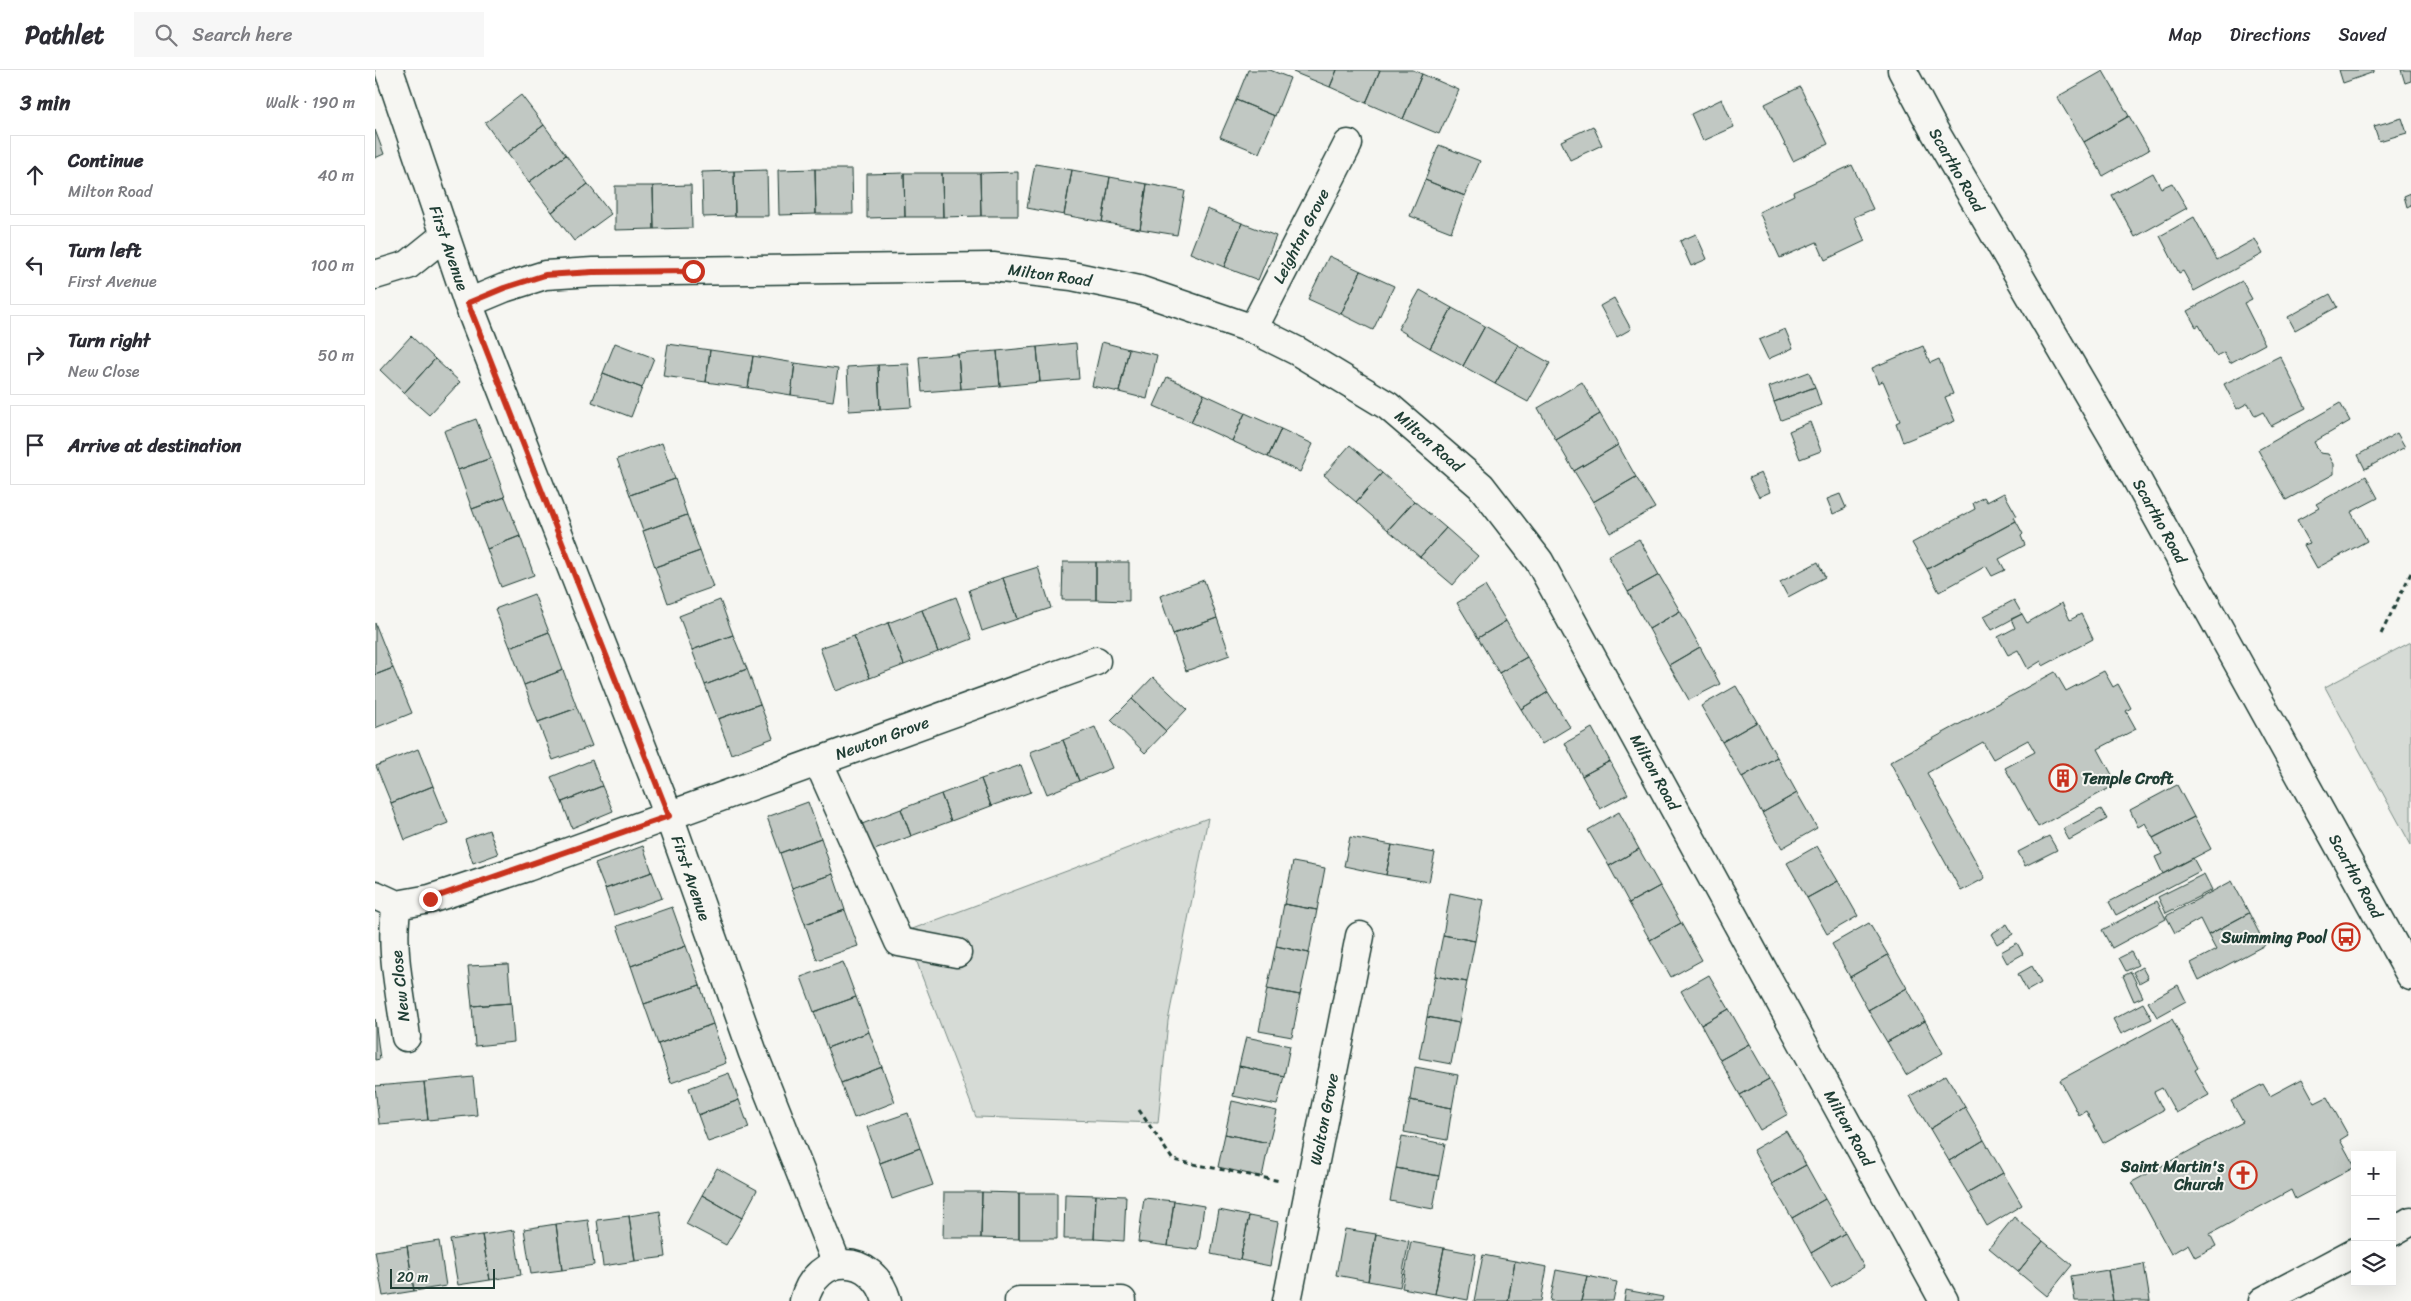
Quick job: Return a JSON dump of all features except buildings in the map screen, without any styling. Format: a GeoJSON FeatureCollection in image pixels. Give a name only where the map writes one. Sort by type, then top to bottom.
{"type":"FeatureCollection","features":[{"type":"Feature","properties":{"kind":"street","name":"First Avenue"},"geometry":{"type":"LineString","coordinates":[[389,70],[468,303],[669,816],[753,1053],[837,1264]]}},
{"type":"Feature","properties":{"kind":"street","name":"Scartho Road"},"geometry":{"type":"LineString","coordinates":[[1902,70],[1934,130],[2116,442],[2411,976]]}},
{"type":"Feature","properties":{"kind":"street","name":"Leighton Grove"},"geometry":{"type":"LineString","coordinates":[[1253,329],[1348,144]]}},
{"type":"Feature","properties":{"kind":"street"},"geometry":{"type":"LineString","coordinates":[[375,275],[408,265],[444,236]]}},
{"type":"Feature","properties":{"kind":"street","name":"Milton Road"},"geometry":{"type":"LineString","coordinates":[[468,303],[504,288],[545,275],[593,272],[993,268],[1073,276],[1139,290],[1253,329],[1297,350],[1388,406],[1481,486],[1539,561],[1944,1301]]}},
{"type":"Feature","properties":{"kind":"street","name":"Newton Grove"},"geometry":{"type":"LineString","coordinates":[[669,816],[1096,661]]}},
{"type":"Feature","properties":{"kind":"street"},"geometry":{"type":"LineString","coordinates":[[818,761],[899,942],[957,953]]}},
{"type":"Feature","properties":{"kind":"street","name":"New Close"},"geometry":{"type":"LineString","coordinates":[[406,1037],[394,922],[386,900],[430,899],[669,816]]}},
{"type":"Feature","properties":{"kind":"street","name":"Walton Grove"},"geometry":{"type":"LineString","coordinates":[[1287,1301],[1360,936]]}},
{"type":"Feature","properties":{"kind":"street"},"geometry":{"type":"LineString","coordinates":[[2396,1230],[2411,1221]]}},
{"type":"Feature","properties":{"kind":"street"},"geometry":{"type":"LineString","coordinates":[[2263,1301],[2351,1254]]}},
{"type":"Feature","properties":{"kind":"street"},"geometry":{"type":"LineString","coordinates":[[804,1301],[807,1286],[817,1274],[837,1264],[846,1264],[867,1270],[879,1280],[887,1301]]}},
{"type":"Feature","properties":{"kind":"street"},"geometry":{"type":"LineString","coordinates":[[1019,1301],[1122,1301]]}},
{"type":"Feature","properties":{"kind":"path"},"geometry":{"type":"LineString","coordinates":[[2381,634],[2411,573]]}},
{"type":"Feature","properties":{"kind":"path"},"geometry":{"type":"LineString","coordinates":[[1139,1110],[1173,1160],[1310,1187]]}},
{"type":"Feature","properties":{"kind":"shaded area"},"geometry":{"type":"Polygon","coordinates":[[[2411,642],[2411,845],[2325,687],[2411,642]]]}},
{"type":"Feature","properties":{"kind":"shaded area"},"geometry":{"type":"Polygon","coordinates":[[[1208,818],[1168,1021],[1158,1123],[976,1117],[921,974],[907,931],[1208,818]]]}},
{"type":"Feature","properties":{"kind":"place","name":"Temple Croft"},"geometry":{"type":"Point","coordinates":[2063,778]}},
{"type":"Feature","properties":{"kind":"place","name":"Swimming Pool"},"geometry":{"type":"Point","coordinates":[2346,937]}},
{"type":"Feature","properties":{"kind":"place","name":"Saint Martin's Church"},"geometry":{"type":"Point","coordinates":[2243,1175]}},
{"type":"Feature","properties":{"kind":"route"},"geometry":{"type":"LineString","coordinates":[[430,899],[527,867],[669,816],[468,303],[504,288],[545,275],[593,272],[693,271]]}}]}
